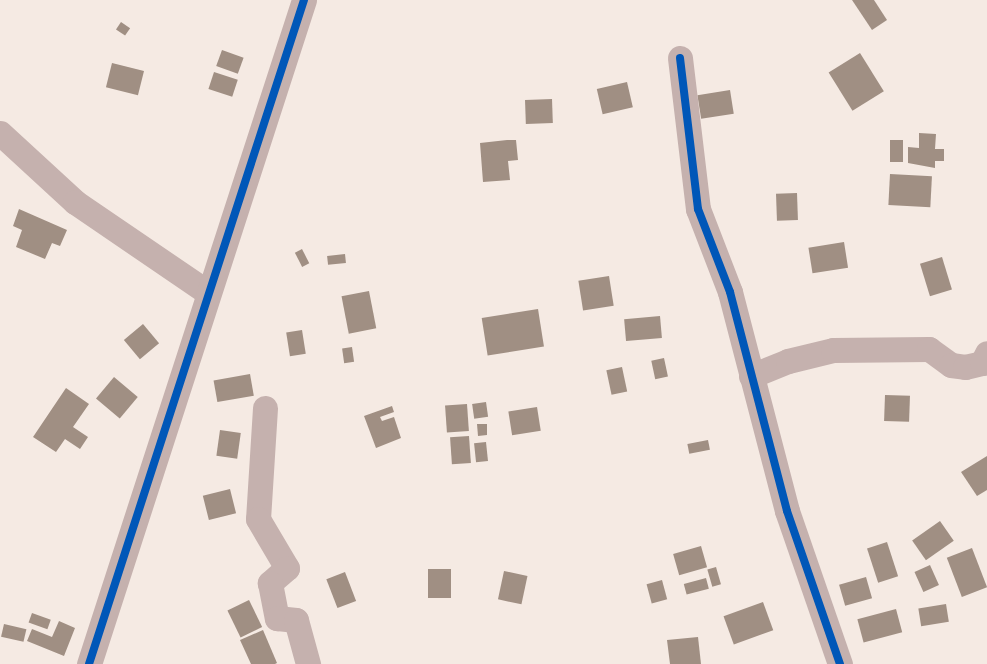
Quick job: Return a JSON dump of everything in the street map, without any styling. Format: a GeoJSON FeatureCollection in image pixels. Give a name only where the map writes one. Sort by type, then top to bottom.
{"type":"FeatureCollection","features":[{"type":"Feature","properties":{"kind":"street"},"geometry":{"type":"LineString","coordinates":[[89,664],[207,292],[304,0]]}},
{"type":"Feature","properties":{"kind":"street"},"geometry":{"type":"LineString","coordinates":[[680,58],[698,209],[730,292],[787,511],[840,664]]}},
{"type":"Feature","properties":{"kind":"street"},"geometry":{"type":"LineString","coordinates":[[0,133],[75,202],[207,292]]}},
{"type":"Feature","properties":{"kind":"street"},"geometry":{"type":"LineString","coordinates":[[751,376],[788,361],[833,350],[929,349],[951,365],[965,367],[982,363],[987,353]]}},
{"type":"Feature","properties":{"kind":"street"},"geometry":{"type":"LineString","coordinates":[[265,408],[258,519],[287,568],[270,583],[277,618],[296,620],[308,664]]}},
{"type":"Feature","properties":{"kind":"building"},"geometry":{"type":"Polygon","coordinates":[[[852,0],[874,0],[887,20],[872,30],[852,0]]]}},
{"type":"Feature","properties":{"kind":"building"},"geometry":{"type":"Polygon","coordinates":[[[121,22],[130,28],[125,36],[116,29],[121,22]]]}},
{"type":"Feature","properties":{"kind":"building"},"geometry":{"type":"Polygon","coordinates":[[[222,50],[244,58],[238,74],[216,66],[222,50]]]}},
{"type":"Feature","properties":{"kind":"building"},"geometry":{"type":"Polygon","coordinates":[[[860,53],[884,91],[852,111],[829,73],[860,53]]]}},
{"type":"Feature","properties":{"kind":"building"},"geometry":{"type":"Polygon","coordinates":[[[112,63],[144,71],[138,95],[106,87],[112,63]]]}},
{"type":"Feature","properties":{"kind":"building"},"geometry":{"type":"Polygon","coordinates":[[[214,72],[238,80],[232,97],[208,89],[214,72]]]}},
{"type":"Feature","properties":{"kind":"building"},"geometry":{"type":"Polygon","coordinates":[[[627,82],[633,107],[603,114],[597,89],[627,82]]]}},
{"type":"Feature","properties":{"kind":"building"},"geometry":{"type":"Polygon","coordinates":[[[730,90],[734,114],[701,119],[697,95],[730,90]]]}},
{"type":"Feature","properties":{"kind":"building"},"geometry":{"type":"Polygon","coordinates":[[[552,99],[553,123],[526,124],[525,100],[552,99]]]}},
{"type":"Feature","properties":{"kind":"building"},"geometry":{"type":"Polygon","coordinates":[[[919,133],[936,134],[935,149],[944,149],[944,161],[935,161],[935,168],[908,163],[908,147],[919,148],[919,133]]]}},
{"type":"Feature","properties":{"kind":"building"},"geometry":{"type":"Polygon","coordinates":[[[516,140],[518,160],[508,161],[510,180],[483,182],[480,143],[516,140]]]}},
{"type":"Feature","properties":{"kind":"building"},"geometry":{"type":"Polygon","coordinates":[[[890,140],[903,140],[903,162],[890,162],[890,140]]]}},
{"type":"Feature","properties":{"kind":"building"},"geometry":{"type":"Polygon","coordinates":[[[890,174],[932,176],[930,207],[888,205],[890,174]]]}},
{"type":"Feature","properties":{"kind":"building"},"geometry":{"type":"Polygon","coordinates":[[[797,193],[798,220],[777,221],[776,194],[797,193]]]}},
{"type":"Feature","properties":{"kind":"building"},"geometry":{"type":"Polygon","coordinates":[[[19,209],[67,230],[60,246],[52,243],[45,259],[16,247],[22,230],[13,226],[19,209]]]}},
{"type":"Feature","properties":{"kind":"building"},"geometry":{"type":"Polygon","coordinates":[[[844,242],[848,268],[813,273],[808,248],[844,242]]]}},
{"type":"Feature","properties":{"kind":"building"},"geometry":{"type":"Polygon","coordinates":[[[302,249],[309,263],[302,267],[295,253],[302,249]]]}},
{"type":"Feature","properties":{"kind":"building"},"geometry":{"type":"Polygon","coordinates":[[[345,254],[346,263],[328,265],[327,256],[345,254]]]}},
{"type":"Feature","properties":{"kind":"building"},"geometry":{"type":"Polygon","coordinates":[[[942,257],[952,290],[930,296],[920,264],[942,257]]]}},
{"type":"Feature","properties":{"kind":"building"},"geometry":{"type":"Polygon","coordinates":[[[609,276],[614,306],[583,310],[578,281],[609,276]]]}},
{"type":"Feature","properties":{"kind":"building"},"geometry":{"type":"Polygon","coordinates":[[[369,291],[376,328],[349,334],[342,296],[369,291]]]}},
{"type":"Feature","properties":{"kind":"building"},"geometry":{"type":"Polygon","coordinates":[[[538,309],[544,347],[488,355],[482,318],[538,309]]]}},
{"type":"Feature","properties":{"kind":"building"},"geometry":{"type":"Polygon","coordinates":[[[660,316],[662,338],[626,341],[624,319],[660,316]]]}},
{"type":"Feature","properties":{"kind":"building"},"geometry":{"type":"Polygon","coordinates":[[[143,324],[159,343],[140,359],[124,340],[143,324]]]}},
{"type":"Feature","properties":{"kind":"building"},"geometry":{"type":"Polygon","coordinates":[[[302,330],[306,354],[290,356],[286,333],[302,330]]]}},
{"type":"Feature","properties":{"kind":"building"},"geometry":{"type":"Polygon","coordinates":[[[352,347],[354,362],[344,363],[342,348],[352,347]]]}},
{"type":"Feature","properties":{"kind":"building"},"geometry":{"type":"Polygon","coordinates":[[[664,358],[668,377],[655,379],[651,361],[664,358]]]}},
{"type":"Feature","properties":{"kind":"building"},"geometry":{"type":"Polygon","coordinates":[[[622,367],[627,391],[612,395],[606,370],[622,367]]]}},
{"type":"Feature","properties":{"kind":"building"},"geometry":{"type":"Polygon","coordinates":[[[250,374],[254,396],[217,402],[214,380],[250,374]]]}},
{"type":"Feature","properties":{"kind":"building"},"geometry":{"type":"Polygon","coordinates":[[[114,377],[138,397],[120,418],[96,398],[114,377]]]}},
{"type":"Feature","properties":{"kind":"building"},"geometry":{"type":"Polygon","coordinates":[[[66,388],[89,404],[73,427],[88,437],[80,449],[65,439],[56,452],[33,437],[66,388]]]}},
{"type":"Feature","properties":{"kind":"building"},"geometry":{"type":"Polygon","coordinates":[[[885,395],[910,396],[909,422],[884,421],[885,395]]]}},
{"type":"Feature","properties":{"kind":"building"},"geometry":{"type":"Polygon","coordinates":[[[486,402],[488,417],[474,419],[472,404],[486,402]]]}},
{"type":"Feature","properties":{"kind":"building"},"geometry":{"type":"Polygon","coordinates":[[[467,404],[469,431],[447,432],[445,406],[467,404]]]}},
{"type":"Feature","properties":{"kind":"building"},"geometry":{"type":"Polygon","coordinates":[[[392,406],[394,412],[380,417],[382,421],[394,417],[401,438],[376,448],[364,416],[392,406]]]}},
{"type":"Feature","properties":{"kind":"building"},"geometry":{"type":"Polygon","coordinates":[[[537,407],[541,431],[512,435],[508,412],[537,407]]]}},
{"type":"Feature","properties":{"kind":"building"},"geometry":{"type":"Polygon","coordinates":[[[477,424],[487,424],[487,435],[478,436],[477,424]]]}},
{"type":"Feature","properties":{"kind":"building"},"geometry":{"type":"Polygon","coordinates":[[[220,430],[241,433],[237,459],[216,456],[220,430]]]}},
{"type":"Feature","properties":{"kind":"building"},"geometry":{"type":"Polygon","coordinates":[[[469,436],[471,463],[452,464],[450,437],[469,436]]]}},
{"type":"Feature","properties":{"kind":"building"},"geometry":{"type":"Polygon","coordinates":[[[708,440],[710,450],[689,454],[687,444],[708,440]]]}},
{"type":"Feature","properties":{"kind":"building"},"geometry":{"type":"Polygon","coordinates":[[[486,442],[488,461],[476,462],[474,443],[486,442]]]}},
{"type":"Feature","properties":{"kind":"building"},"geometry":{"type":"Polygon","coordinates":[[[987,456],[987,490],[977,496],[961,472],[987,456]]]}},
{"type":"Feature","properties":{"kind":"building"},"geometry":{"type":"Polygon","coordinates":[[[230,489],[236,513],[209,520],[203,496],[230,489]]]}},
{"type":"Feature","properties":{"kind":"building"},"geometry":{"type":"Polygon","coordinates":[[[940,521],[954,541],[926,560],[912,541],[940,521]]]}},
{"type":"Feature","properties":{"kind":"building"},"geometry":{"type":"Polygon","coordinates":[[[887,542],[898,576],[878,583],[867,548],[887,542]]]}},
{"type":"Feature","properties":{"kind":"building"},"geometry":{"type":"Polygon","coordinates":[[[701,546],[707,567],[679,575],[673,554],[701,546]]]}},
{"type":"Feature","properties":{"kind":"building"},"geometry":{"type":"Polygon","coordinates":[[[972,548],[987,587],[962,597],[947,558],[972,548]]]}},
{"type":"Feature","properties":{"kind":"building"},"geometry":{"type":"Polygon","coordinates":[[[930,565],[939,585],[923,592],[914,572],[930,565]]]}},
{"type":"Feature","properties":{"kind":"building"},"geometry":{"type":"Polygon","coordinates":[[[716,567],[721,584],[712,587],[707,569],[716,567]]]}},
{"type":"Feature","properties":{"kind":"building"},"geometry":{"type":"Polygon","coordinates":[[[428,569],[451,569],[451,598],[428,598],[428,569]]]}},
{"type":"Feature","properties":{"kind":"building"},"geometry":{"type":"Polygon","coordinates":[[[504,571],[527,576],[521,604],[498,599],[504,571]]]}},
{"type":"Feature","properties":{"kind":"building"},"geometry":{"type":"Polygon","coordinates":[[[345,572],[356,601],[337,608],[326,579],[345,572]]]}},
{"type":"Feature","properties":{"kind":"building"},"geometry":{"type":"Polygon","coordinates":[[[866,577],[872,598],[845,606],[839,585],[866,577]]]}},
{"type":"Feature","properties":{"kind":"building"},"geometry":{"type":"Polygon","coordinates":[[[706,578],[709,589],[687,595],[684,584],[706,578]]]}},
{"type":"Feature","properties":{"kind":"building"},"geometry":{"type":"Polygon","coordinates":[[[662,580],[667,599],[652,603],[647,584],[662,580]]]}},
{"type":"Feature","properties":{"kind":"building"},"geometry":{"type":"Polygon","coordinates":[[[249,600],[262,627],[241,637],[227,611],[249,600]]]}},
{"type":"Feature","properties":{"kind":"building"},"geometry":{"type":"Polygon","coordinates":[[[763,602],[773,630],[734,645],[724,616],[763,602]]]}},
{"type":"Feature","properties":{"kind":"building"},"geometry":{"type":"Polygon","coordinates":[[[946,604],[949,622],[921,626],[918,608],[946,604]]]}},
{"type":"Feature","properties":{"kind":"building"},"geometry":{"type":"Polygon","coordinates":[[[896,609],[902,632],[864,643],[857,619],[896,609]]]}},
{"type":"Feature","properties":{"kind":"building"},"geometry":{"type":"Polygon","coordinates":[[[32,613],[51,620],[47,629],[29,622],[32,613]]]}},
{"type":"Feature","properties":{"kind":"building"},"geometry":{"type":"Polygon","coordinates":[[[59,621],[75,628],[64,656],[27,641],[32,629],[52,637],[59,621]]]}},
{"type":"Feature","properties":{"kind":"building"},"geometry":{"type":"Polygon","coordinates":[[[4,624],[26,629],[23,642],[1,637],[4,624]]]}},
{"type":"Feature","properties":{"kind":"building"},"geometry":{"type":"Polygon","coordinates":[[[263,630],[277,663],[251,664],[240,640],[263,630]]]}},
{"type":"Feature","properties":{"kind":"building"},"geometry":{"type":"Polygon","coordinates":[[[698,637],[701,664],[670,664],[667,640],[698,637]]]}},
{"type":"Feature","properties":{"kind":"cycle path"},"geometry":{"type":"LineString","coordinates":[[89,664],[304,0]]}},
{"type":"Feature","properties":{"kind":"cycle path"},"geometry":{"type":"LineString","coordinates":[[680,58],[698,209],[730,292],[787,511],[840,664]]}}]}
